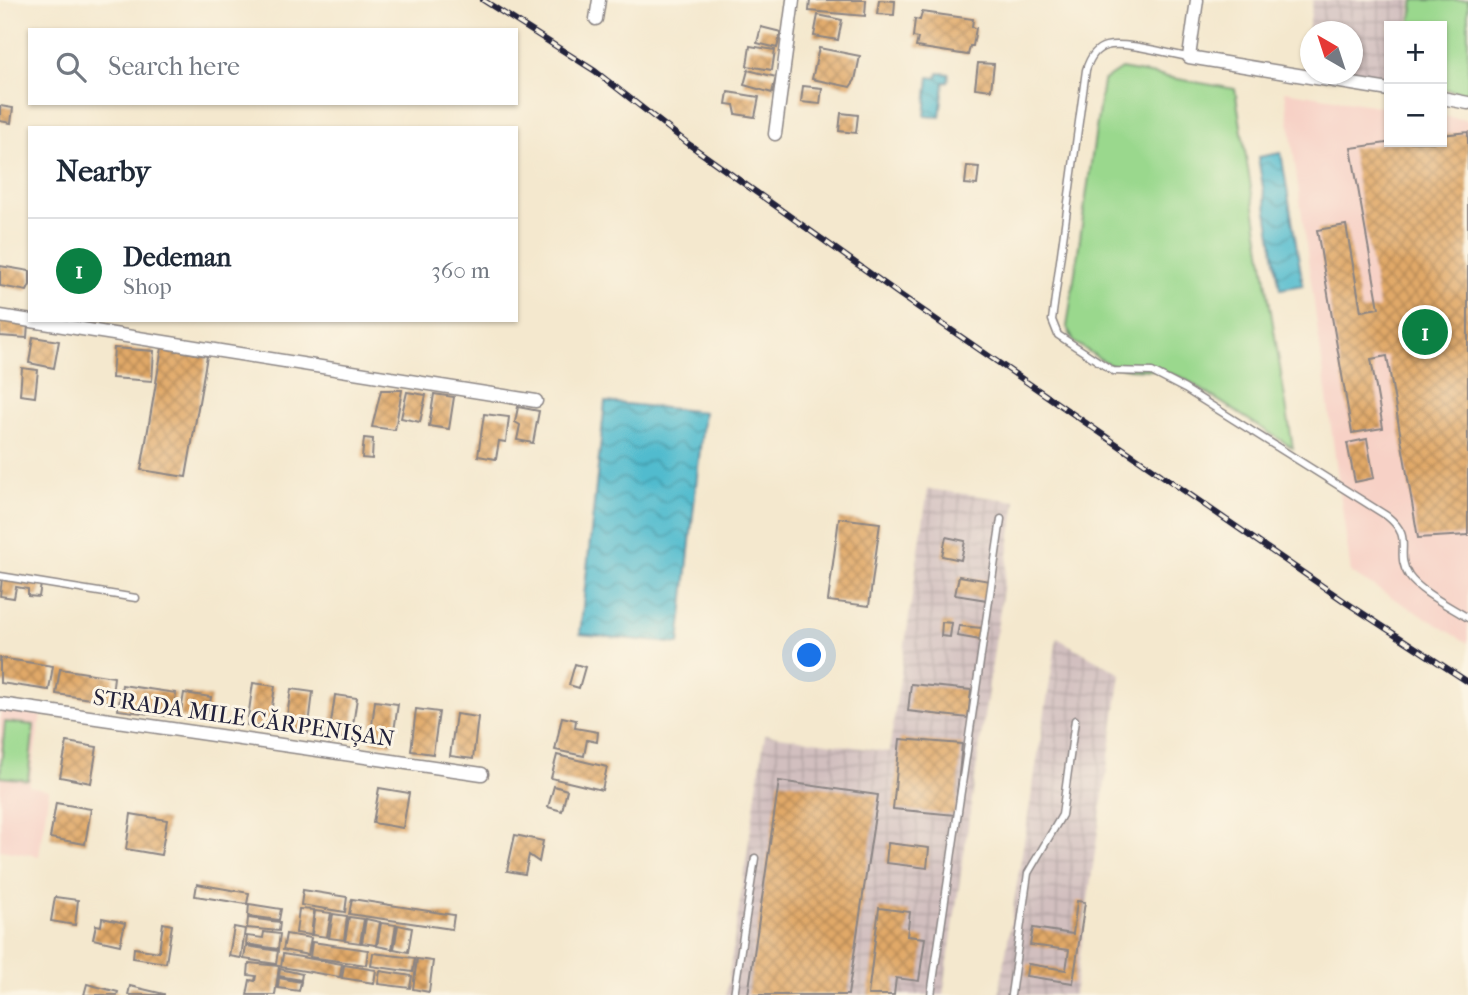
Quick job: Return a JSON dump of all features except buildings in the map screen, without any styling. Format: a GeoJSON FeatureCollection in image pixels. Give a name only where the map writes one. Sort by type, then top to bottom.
{"type":"FeatureCollection","features":[{"type":"Feature","properties":{"kind":"street"},"geometry":{"type":"LineString","coordinates":[[596,19],[599,0]]}},
{"type":"Feature","properties":{"kind":"street"},"geometry":{"type":"LineString","coordinates":[[775,134],[793,0]]}},
{"type":"Feature","properties":{"kind":"street"},"geometry":{"type":"LineString","coordinates":[[1198,0],[1189,57],[1384,89]]}},
{"type":"Feature","properties":{"kind":"street"},"geometry":{"type":"LineString","coordinates":[[1447,99],[1468,103]]}},
{"type":"Feature","properties":{"kind":"street"},"geometry":{"type":"LineString","coordinates":[[0,316],[28,320]]}},
{"type":"Feature","properties":{"kind":"street"},"geometry":{"type":"LineString","coordinates":[[38,322],[536,401]]}},
{"type":"Feature","properties":{"kind":"street","name":"STRADA MILE CĂRPENIȘAN"},"geometry":{"type":"LineString","coordinates":[[0,704],[482,774]]}},
{"type":"Feature","properties":{"kind":"lane"},"geometry":{"type":"LineString","coordinates":[[1189,57],[1121,45],[1104,46],[1091,56],[1086,70],[1052,320],[1058,335],[1113,371],[1152,372],[1185,389],[1387,516],[1398,525],[1404,536],[1402,562],[1408,575],[1416,584],[1468,618]]}},
{"type":"Feature","properties":{"kind":"lane"},"geometry":{"type":"LineString","coordinates":[[931,995],[1001,519]]}},
{"type":"Feature","properties":{"kind":"lane"},"geometry":{"type":"LineString","coordinates":[[0,576],[136,598]]}},
{"type":"Feature","properties":{"kind":"lane"},"geometry":{"type":"LineString","coordinates":[[1011,995],[1028,873],[1062,815],[1075,720]]}},
{"type":"Feature","properties":{"kind":"lane"},"geometry":{"type":"LineString","coordinates":[[734,995],[755,858]]}},
{"type":"Feature","properties":{"kind":"shaded area"},"geometry":{"type":"Polygon","coordinates":[[[1313,0],[1412,0],[1409,21],[1384,21],[1384,81],[1363,77],[1363,21],[1310,21],[1313,0]]]}},
{"type":"Feature","properties":{"kind":"shaded area"},"geometry":{"type":"Polygon","coordinates":[[[1285,91],[1384,107],[1384,147],[1447,147],[1447,117],[1468,120],[1468,643],[1351,573],[1285,91]]]}},
{"type":"Feature","properties":{"kind":"shaded area"},"geometry":{"type":"Polygon","coordinates":[[[928,489],[1016,501],[943,995],[726,995],[765,734],[889,752],[928,489]]]}},
{"type":"Feature","properties":{"kind":"shaded area"},"geometry":{"type":"Polygon","coordinates":[[[1057,638],[1121,674],[1074,995],[999,995],[1057,638]]]}},
{"type":"Feature","properties":{"kind":"shaded area"},"geometry":{"type":"Polygon","coordinates":[[[0,709],[41,715],[29,786],[49,790],[39,856],[0,850],[0,709]]]}},
{"type":"Feature","properties":{"kind":"green space"},"geometry":{"type":"Polygon","coordinates":[[[1414,0],[1468,0],[1468,93],[1447,90],[1447,21],[1411,21],[1414,0]]]}},
{"type":"Feature","properties":{"kind":"green space"},"geometry":{"type":"Polygon","coordinates":[[[1121,69],[1235,89],[1293,448],[1183,378],[1159,370],[1110,365],[1074,342],[1067,327],[1103,81],[1121,69]]]}},
{"type":"Feature","properties":{"kind":"green space"},"geometry":{"type":"Polygon","coordinates":[[[5,722],[34,725],[28,780],[0,777],[5,722]]]}},
{"type":"Feature","properties":{"kind":"water"},"geometry":{"type":"Polygon","coordinates":[[[938,73],[949,74],[948,82],[944,82],[940,117],[925,116],[929,77],[937,78],[938,73]]]}},
{"type":"Feature","properties":{"kind":"water"},"geometry":{"type":"Polygon","coordinates":[[[1281,153],[1303,285],[1280,289],[1258,157],[1281,153]]]}},
{"type":"Feature","properties":{"kind":"water"},"geometry":{"type":"Polygon","coordinates":[[[605,402],[704,412],[679,644],[580,634],[605,402]]]}},
{"type":"Feature","properties":{"kind":"railway"},"geometry":{"type":"LineString","coordinates":[[483,0],[595,71],[690,145],[899,294],[1344,601],[1468,682]]}},
{"type":"Feature","properties":{"kind":"place","name":"Dedeman"},"geometry":{"type":"Point","coordinates":[1425,332]}}]}
